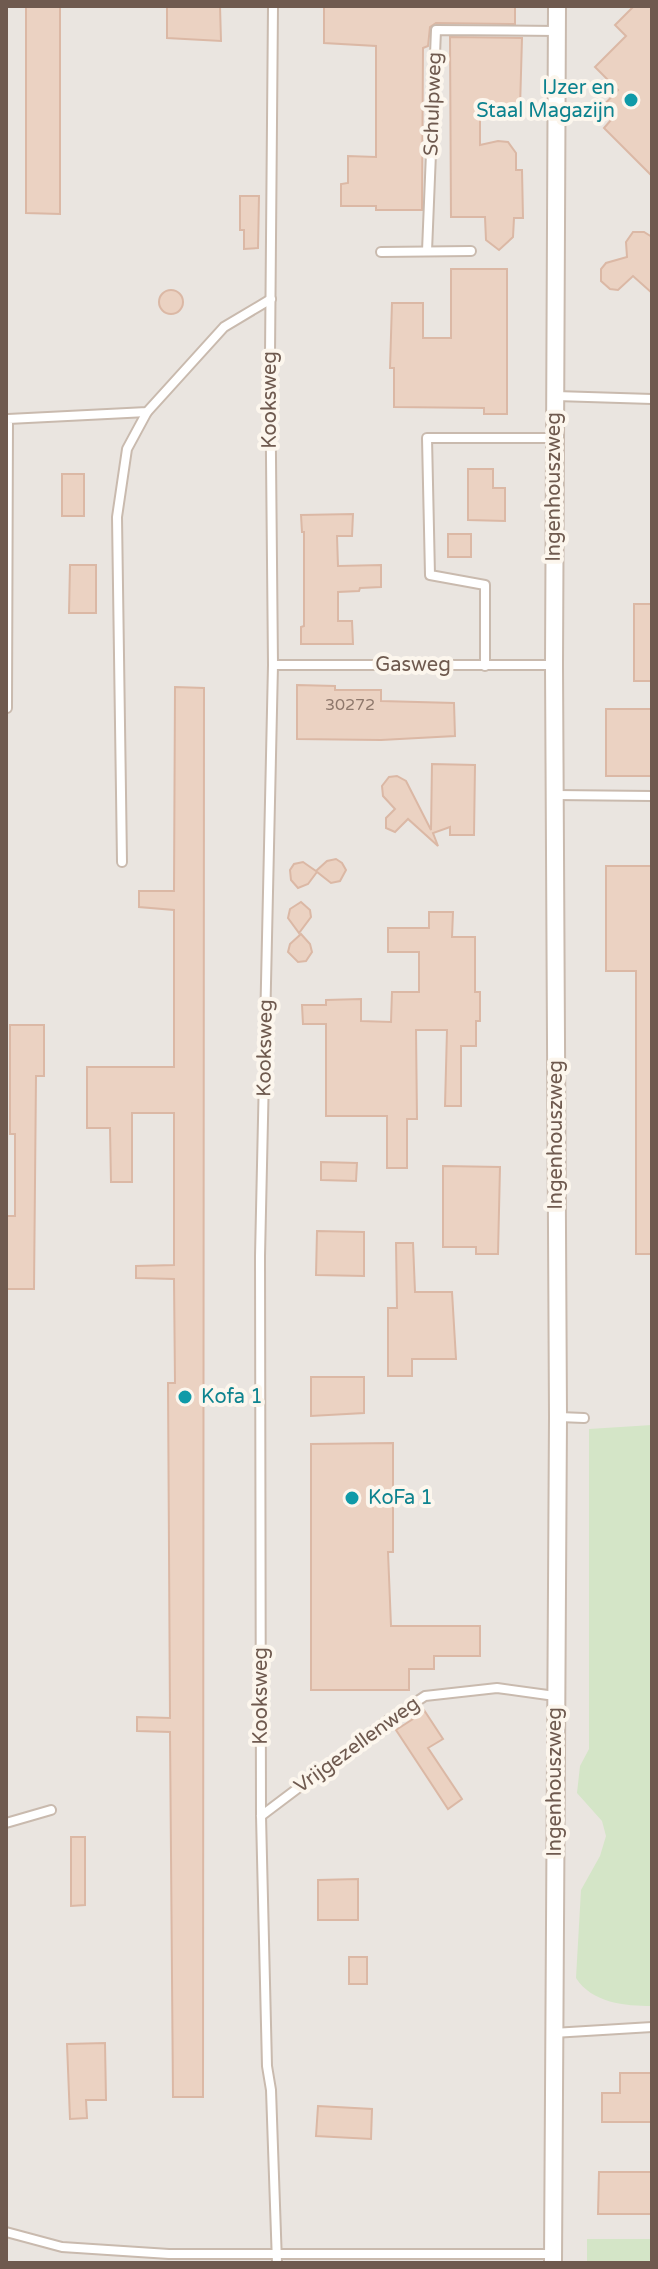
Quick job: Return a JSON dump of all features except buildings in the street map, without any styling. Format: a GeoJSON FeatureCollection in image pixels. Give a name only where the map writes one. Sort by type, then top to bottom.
{"type":"FeatureCollection","features":[{"type":"Feature","properties":{"kind":"street","name":"Ingenhouszweg"},"geometry":{"type":"LineString","coordinates":[[553,2258],[558,1417],[554,795],[557,6]]}},
{"type":"Feature","properties":{"kind":"lane","name":"Kooksweg"},"geometry":{"type":"LineString","coordinates":[[273,6],[273,665],[260,1256],[261,1816],[267,2066],[271,2090],[277,2259]]}},
{"type":"Feature","properties":{"kind":"lane","name":"Schulpweg"},"geometry":{"type":"LineString","coordinates":[[427,251],[436,30],[557,31]]}},
{"type":"Feature","properties":{"kind":"lane"},"geometry":{"type":"LineString","coordinates":[[381,252],[471,251]]}},
{"type":"Feature","properties":{"kind":"lane"},"geometry":{"type":"LineString","coordinates":[[122,862],[117,517],[127,449],[147,412],[224,327],[271,299]]}},
{"type":"Feature","properties":{"kind":"lane"},"geometry":{"type":"LineString","coordinates":[[555,396],[652,399]]}},
{"type":"Feature","properties":{"kind":"lane"},"geometry":{"type":"LineString","coordinates":[[7,708],[8,419],[147,412]]}},
{"type":"Feature","properties":{"kind":"lane"},"geometry":{"type":"LineString","coordinates":[[485,666],[485,585],[430,575],[427,438],[555,438]]}},
{"type":"Feature","properties":{"kind":"lane","name":"Gasweg"},"geometry":{"type":"LineString","coordinates":[[273,665],[554,665]]}},
{"type":"Feature","properties":{"kind":"lane"},"geometry":{"type":"LineString","coordinates":[[554,795],[652,796]]}},
{"type":"Feature","properties":{"kind":"lane"},"geometry":{"type":"LineString","coordinates":[[558,1417],[584,1418]]}},
{"type":"Feature","properties":{"kind":"lane","name":"Vrijgezellenweg"},"geometry":{"type":"LineString","coordinates":[[261,1816],[425,1696],[497,1688],[555,1696]]}},
{"type":"Feature","properties":{"kind":"lane"},"geometry":{"type":"LineString","coordinates":[[6,1823],[51,1810]]}},
{"type":"Feature","properties":{"kind":"lane"},"geometry":{"type":"LineString","coordinates":[[552,2033],[652,2027]]}},
{"type":"Feature","properties":{"kind":"lane"},"geometry":{"type":"LineString","coordinates":[[6,2232],[62,2247],[168,2259],[553,2258]]}},
{"type":"Feature","properties":{"kind":"shaded area"},"geometry":{"type":"Polygon","coordinates":[[[6,6],[652,6],[652,2263],[6,2263],[6,6]]]}},
{"type":"Feature","properties":{"kind":"green space"},"geometry":{"type":"Polygon","coordinates":[[[652,1425],[652,2006],[620,2004],[600,1998],[576,1978],[581,1890],[600,1856],[606,1836],[602,1821],[577,1793],[580,1766],[589,1749],[589,1429],[652,1425]]]}},
{"type":"Feature","properties":{"kind":"green space"},"geometry":{"type":"Polygon","coordinates":[[[587,2239],[652,2239],[652,2263],[587,2263],[587,2239]]]}},
{"type":"Feature","properties":{"kind":"place","name":"IJzer en Staal Magazijn"},"geometry":{"type":"Point","coordinates":[631,100]}},
{"type":"Feature","properties":{"kind":"place","name":"Kofa 1"},"geometry":{"type":"Point","coordinates":[185,1397]}},
{"type":"Feature","properties":{"kind":"place","name":"KoFa 1"},"geometry":{"type":"Point","coordinates":[352,1498]}}]}
